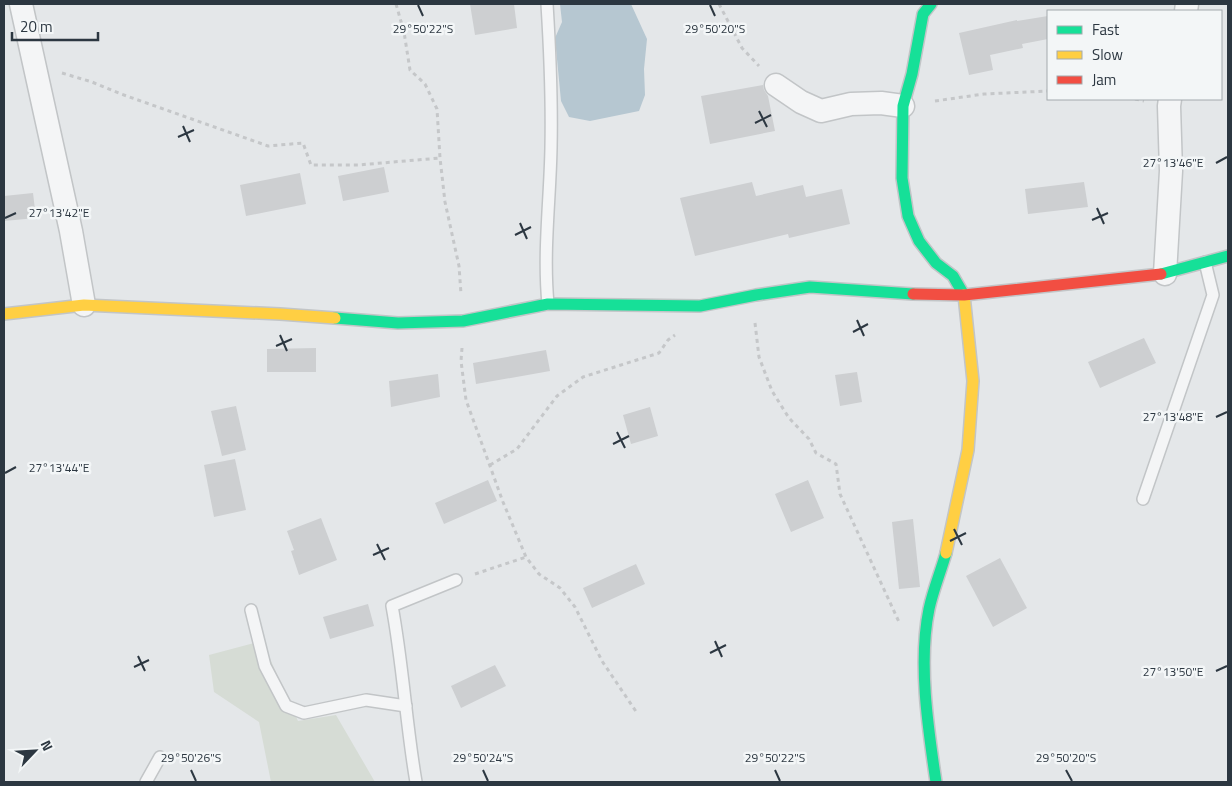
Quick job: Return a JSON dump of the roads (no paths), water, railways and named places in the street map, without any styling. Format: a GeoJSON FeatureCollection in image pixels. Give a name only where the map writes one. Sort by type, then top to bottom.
{"type":"FeatureCollection","features":[{"type":"Feature","properties":{"kind":"street"},"geometry":{"type":"LineString","coordinates":[[21,4],[70,222],[84,305]]}},
{"type":"Feature","properties":{"kind":"street"},"geometry":{"type":"LineString","coordinates":[[931,4],[923,14],[912,74],[903,106],[902,178],[908,216],[919,241],[936,262],[953,276],[964,295],[974,381],[968,450],[947,551],[929,609],[924,656],[928,731],[936,782]]}},
{"type":"Feature","properties":{"kind":"street"},"geometry":{"type":"LineString","coordinates":[[776,85],[801,102],[821,110],[880,103],[903,106]]}},
{"type":"Feature","properties":{"kind":"street"},"geometry":{"type":"LineString","coordinates":[[1165,274],[1171,171],[1170,100]]}},
{"type":"Feature","properties":{"kind":"street"},"geometry":{"type":"LineString","coordinates":[[4,314],[84,305],[280,314],[398,322],[463,321],[548,304],[700,306],[810,287],[900,294],[964,295],[1165,274],[1228,256]]}},
{"type":"Feature","properties":{"kind":"lane"},"geometry":{"type":"LineString","coordinates":[[547,4],[551,140],[546,235],[548,304]]}},
{"type":"Feature","properties":{"kind":"lane"},"geometry":{"type":"LineString","coordinates":[[1143,499],[1213,296],[1206,262]]}},
{"type":"Feature","properties":{"kind":"lane"},"geometry":{"type":"LineString","coordinates":[[416,782],[401,654],[392,606],[456,580]]}},
{"type":"Feature","properties":{"kind":"lane"},"geometry":{"type":"LineString","coordinates":[[251,610],[266,666],[286,706],[304,713],[366,700],[406,706]]}},
{"type":"Feature","properties":{"kind":"lane"},"geometry":{"type":"LineString","coordinates":[[146,782],[160,757]]}}]}
